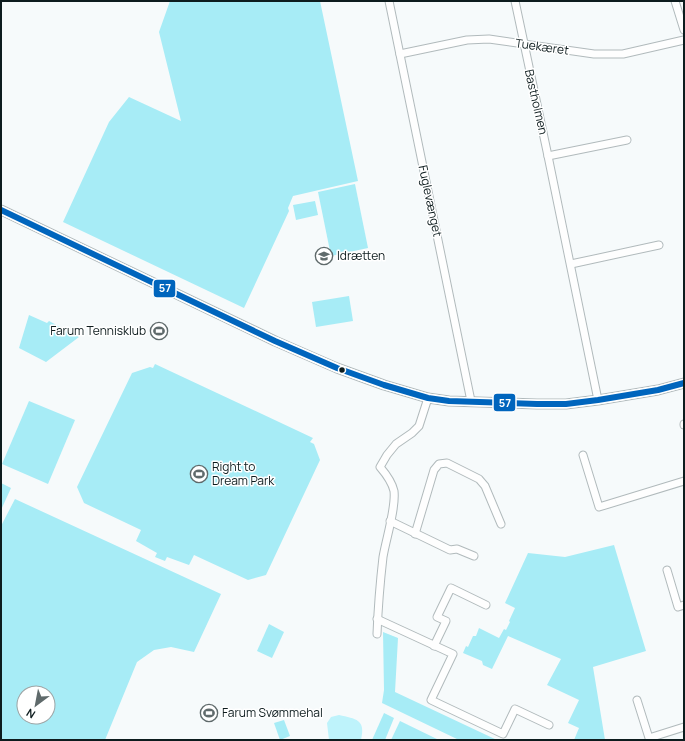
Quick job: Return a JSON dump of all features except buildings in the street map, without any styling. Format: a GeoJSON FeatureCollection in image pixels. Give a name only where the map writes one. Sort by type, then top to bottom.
{"type":"FeatureCollection","features":[{"type":"Feature","properties":{"kind":"street","name":"Fuglevænget"},"geometry":{"type":"LineString","coordinates":[[389,1],[471,401]]}},
{"type":"Feature","properties":{"kind":"street","name":"Bastholmen"},"geometry":{"type":"LineString","coordinates":[[515,1],[598,400]]}},
{"type":"Feature","properties":{"kind":"street"},"geometry":{"type":"LineString","coordinates":[[675,1],[684,30]]}},
{"type":"Feature","properties":{"kind":"street","name":"Tuekæret"},"geometry":{"type":"LineString","coordinates":[[400,54],[467,40],[489,39],[594,54],[623,54],[684,40]]}},
{"type":"Feature","properties":{"kind":"street"},"geometry":{"type":"LineString","coordinates":[[548,156],[627,140]]}},
{"type":"Feature","properties":{"kind":"street"},"geometry":{"type":"LineString","coordinates":[[1,210],[275,341],[337,368],[384,385],[428,398],[537,404],[566,404],[658,390],[684,383]]}},
{"type":"Feature","properties":{"kind":"street"},"geometry":{"type":"LineString","coordinates":[[570,264],[659,245]]}},
{"type":"Feature","properties":{"kind":"street"},"geometry":{"type":"LineString","coordinates":[[377,634],[383,558],[394,502],[394,490],[389,478],[380,467],[396,444],[412,433],[418,426],[423,416],[428,398]]}},
{"type":"Feature","properties":{"kind":"street"},"geometry":{"type":"LineString","coordinates":[[583,455],[599,507],[684,481]]}},
{"type":"Feature","properties":{"kind":"street"},"geometry":{"type":"LineString","coordinates":[[415,534],[434,470],[438,464],[447,463],[479,479],[485,486],[501,524]]}},
{"type":"Feature","properties":{"kind":"street"},"geometry":{"type":"LineString","coordinates":[[390,521],[450,550],[457,549],[474,556]]}},
{"type":"Feature","properties":{"kind":"street"},"geometry":{"type":"LineString","coordinates":[[667,570],[678,607],[684,605]]}},
{"type":"Feature","properties":{"kind":"street"},"geometry":{"type":"LineString","coordinates":[[434,646],[446,621],[437,617],[451,588],[486,605]]}},
{"type":"Feature","properties":{"kind":"street"},"geometry":{"type":"LineString","coordinates":[[377,619],[453,654],[432,700],[503,734],[515,709],[549,724]]}},
{"type":"Feature","properties":{"kind":"street"},"geometry":{"type":"LineString","coordinates":[[637,700],[649,738],[684,727]]}},
{"type":"Feature","properties":{"kind":"shaded area"},"geometry":{"type":"Polygon","coordinates":[[[170,1],[320,1],[358,181],[293,196],[288,208],[289,211],[244,308],[63,222],[109,122],[129,97],[181,121],[159,32],[170,1]]]}},
{"type":"Feature","properties":{"kind":"shaded area"},"geometry":{"type":"Polygon","coordinates":[[[355,184],[368,248],[331,256],[318,192],[355,184]]]}},
{"type":"Feature","properties":{"kind":"shaded area"},"geometry":{"type":"Polygon","coordinates":[[[315,201],[318,215],[296,220],[293,205],[315,201]]]}},
{"type":"Feature","properties":{"kind":"shaded area"},"geometry":{"type":"Polygon","coordinates":[[[349,296],[353,321],[316,327],[312,302],[349,296]]]}},
{"type":"Feature","properties":{"kind":"shaded area"},"geometry":{"type":"Polygon","coordinates":[[[29,315],[47,323],[49,321],[79,337],[46,362],[19,348],[29,315]]]}},
{"type":"Feature","properties":{"kind":"shaded area","name":"Right to Dream Park"},"geometry":{"type":"Polygon","coordinates":[[[155,364],[313,438],[310,442],[314,444],[320,460],[266,575],[248,580],[194,555],[189,565],[167,557],[165,561],[155,557],[157,553],[136,541],[141,530],[84,503],[77,487],[132,373],[150,367],[153,368],[155,364]]]}},
{"type":"Feature","properties":{"kind":"shaded area"},"geometry":{"type":"Polygon","coordinates":[[[29,401],[75,420],[48,484],[2,464],[29,401]]]}},
{"type":"Feature","properties":{"kind":"shaded area"},"geometry":{"type":"Polygon","coordinates":[[[1,483],[11,488],[1,510],[1,483]]]}},
{"type":"Feature","properties":{"kind":"shaded area"},"geometry":{"type":"Polygon","coordinates":[[[15,499],[221,594],[194,652],[171,647],[154,650],[137,662],[105,740],[1,740],[1,526],[15,499]]]}},
{"type":"Feature","properties":{"kind":"shaded area"},"geometry":{"type":"Polygon","coordinates":[[[614,545],[646,651],[593,667],[605,740],[574,740],[579,728],[568,723],[579,700],[547,685],[561,659],[508,636],[492,669],[483,665],[482,661],[463,653],[466,646],[468,647],[473,636],[476,636],[479,628],[499,638],[504,629],[506,630],[515,608],[505,603],[528,553],[565,557],[614,545]]]}},
{"type":"Feature","properties":{"kind":"shaded area"},"geometry":{"type":"Polygon","coordinates":[[[269,624],[284,632],[272,658],[257,651],[269,624]]]}},
{"type":"Feature","properties":{"kind":"shaded area"},"geometry":{"type":"Polygon","coordinates":[[[383,632],[398,638],[395,692],[497,740],[459,740],[382,703],[384,690],[383,632]]]}},
{"type":"Feature","properties":{"kind":"shaded area"},"geometry":{"type":"Polygon","coordinates":[[[384,713],[394,718],[385,740],[372,740],[384,713]]]}},
{"type":"Feature","properties":{"kind":"shaded area"},"geometry":{"type":"Polygon","coordinates":[[[339,715],[355,719],[361,724],[361,740],[329,740],[327,723],[331,717],[339,715]]]}},
{"type":"Feature","properties":{"kind":"shaded area"},"geometry":{"type":"Polygon","coordinates":[[[284,720],[290,736],[280,740],[274,723],[284,720]]]}},
{"type":"Feature","properties":{"kind":"shaded area"},"geometry":{"type":"Polygon","coordinates":[[[400,721],[439,740],[391,740],[400,721]]]}},
{"type":"Feature","properties":{"kind":"transit line","name":"57"},"geometry":{"type":"LineString","coordinates":[[1,210],[275,341],[337,368],[384,385],[428,398],[449,401],[566,404],[658,390],[684,383]]}},
{"type":"Feature","properties":{"kind":"place","name":"Idrætten"},"geometry":{"type":"Point","coordinates":[324,256]}},
{"type":"Feature","properties":{"kind":"place","name":"Farum Tennisklub"},"geometry":{"type":"Point","coordinates":[159,331]}},
{"type":"Feature","properties":{"kind":"place","name":"Right to Dream Park"},"geometry":{"type":"Point","coordinates":[199,474]}},
{"type":"Feature","properties":{"kind":"place","name":"Farum Svømmehal"},"geometry":{"type":"Point","coordinates":[209,713]}}]}
